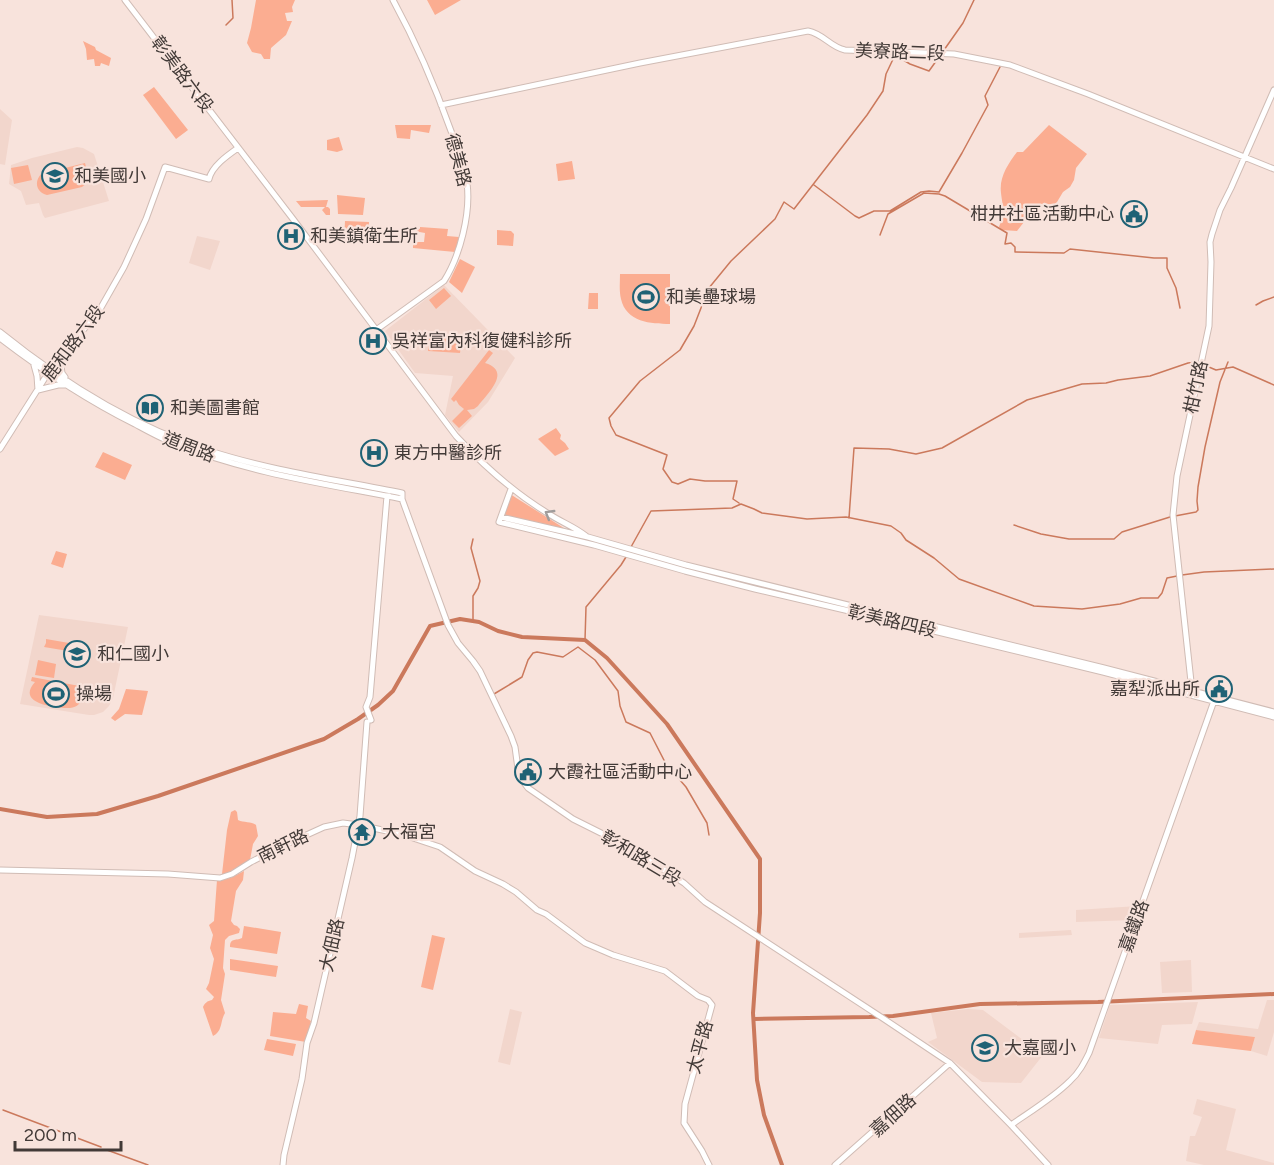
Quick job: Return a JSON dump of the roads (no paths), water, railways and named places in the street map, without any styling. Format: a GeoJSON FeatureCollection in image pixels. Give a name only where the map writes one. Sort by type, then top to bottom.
{"type":"FeatureCollection","features":[{"type":"Feature","properties":{"kind":"street","name":"彰美路六段"},"geometry":{"type":"LineString","coordinates":[[125,0],[456,436],[482,464],[511,489],[588,537]]}},
{"type":"Feature","properties":{"kind":"street","name":"德美路"},"geometry":{"type":"LineString","coordinates":[[376,330],[444,281],[458,254],[466,214],[467,185],[464,170],[421,57],[393,0]]}},
{"type":"Feature","properties":{"kind":"street","name":"美寮路二段"},"geometry":{"type":"LineString","coordinates":[[441,105],[640,63],[808,32],[818,34],[838,49],[954,54],[1010,65],[1274,169]]}},
{"type":"Feature","properties":{"kind":"street","name":"柑竹路"},"geometry":{"type":"LineString","coordinates":[[1191,693],[1173,515],[1178,476],[1209,326],[1210,242],[1220,210],[1274,90]]}},
{"type":"Feature","properties":{"kind":"street","name":"鹿和路六段"},"geometry":{"type":"LineString","coordinates":[[0,449],[49,371],[99,311],[124,267],[146,219],[165,166],[209,179],[210,174],[220,163],[238,148]]}},
{"type":"Feature","properties":{"kind":"street","name":"道周路"},"geometry":{"type":"LineString","coordinates":[[0,332],[49,371],[102,408],[174,444],[235,464],[387,496]]}},
{"type":"Feature","properties":{"kind":"street","name":"道周路"},"geometry":{"type":"LineString","coordinates":[[0,338],[33,364],[49,371]]}},
{"type":"Feature","properties":{"kind":"street"},"geometry":{"type":"LineString","coordinates":[[33,364],[38,375],[38,390],[66,382],[60,359]]}},
{"type":"Feature","properties":{"kind":"street","name":"道周路"},"geometry":{"type":"LineString","coordinates":[[66,382],[120,412],[201,448],[238,459],[402,496]]}},
{"type":"Feature","properties":{"kind":"street"},"geometry":{"type":"LineString","coordinates":[[500,520],[511,489]]}},
{"type":"Feature","properties":{"kind":"street"},"geometry":{"type":"LineString","coordinates":[[387,496],[402,496]]}},
{"type":"Feature","properties":{"kind":"street","name":"大佃路"},"geometry":{"type":"LineString","coordinates":[[283,1165],[302,1079],[307,1043],[314,1023],[359,825],[369,720],[366,707],[370,697],[387,496]]}},
{"type":"Feature","properties":{"kind":"street","name":"彰和路三段"},"geometry":{"type":"LineString","coordinates":[[402,496],[448,624],[458,643],[480,671],[511,736],[519,776],[528,788],[573,819],[629,847],[684,883],[705,902],[950,1064],[1048,1165]]}},
{"type":"Feature","properties":{"kind":"street"},"geometry":{"type":"LineString","coordinates":[[500,520],[588,537],[595,542]]}},
{"type":"Feature","properties":{"kind":"street"},"geometry":{"type":"LineString","coordinates":[[500,520],[595,542]]}},
{"type":"Feature","properties":{"kind":"street","name":"彰美路四段"},"geometry":{"type":"LineString","coordinates":[[595,542],[755,586],[1215,699]]}},
{"type":"Feature","properties":{"kind":"street"},"geometry":{"type":"LineString","coordinates":[[1215,699],[1274,712]]}},
{"type":"Feature","properties":{"kind":"street"},"geometry":{"type":"LineString","coordinates":[[1215,699],[1274,717]]}},
{"type":"Feature","properties":{"kind":"street","name":"嘉鐵路"},"geometry":{"type":"LineString","coordinates":[[1011,1125],[1072,1080],[1089,1053],[1215,699]]}},
{"type":"Feature","properties":{"kind":"street","name":"南軒路"},"geometry":{"type":"LineString","coordinates":[[0,870],[168,874],[220,878],[324,827],[343,823],[400,834],[440,847],[475,872],[516,892],[537,910],[546,914]]}},
{"type":"Feature","properties":{"kind":"street","name":"太平路"},"geometry":{"type":"LineString","coordinates":[[546,914],[585,943],[613,955],[665,971],[712,1005],[685,1104],[684,1118],[684,1123],[709,1165]]}},
{"type":"Feature","properties":{"kind":"street","name":"嘉佃路"},"geometry":{"type":"LineString","coordinates":[[835,1165],[950,1064]]}},
{"type":"Feature","properties":{"kind":"waterway"},"geometry":{"type":"LineString","coordinates":[[226,25],[233,18],[232,0]]}},
{"type":"Feature","properties":{"kind":"waterway"},"geometry":{"type":"LineString","coordinates":[[944,50],[963,23],[974,0]]}},
{"type":"Feature","properties":{"kind":"waterway"},"geometry":{"type":"LineString","coordinates":[[739,503],[733,499],[737,481],[690,479],[678,484],[672,482],[663,469],[667,455],[616,435],[609,418],[640,381],[680,350],[694,326],[704,294],[731,261],[775,219],[784,202],[794,209],[883,91],[886,74],[895,55],[929,71],[939,57]]}},
{"type":"Feature","properties":{"kind":"waterway"},"geometry":{"type":"LineString","coordinates":[[814,185],[859,218],[874,211],[890,211],[921,192],[939,192],[988,105],[985,96],[1000,67]]}},
{"type":"Feature","properties":{"kind":"waterway"},"geometry":{"type":"LineString","coordinates":[[880,235],[888,214],[924,193],[939,194],[1007,233],[1005,244],[1011,243],[1015,247],[1015,252],[1064,253],[1070,249],[1167,258],[1167,268],[1176,288],[1180,308]]}},
{"type":"Feature","properties":{"kind":"waterway"},"geometry":{"type":"LineString","coordinates":[[1256,305],[1274,297]]}},
{"type":"Feature","properties":{"kind":"waterway"},"geometry":{"type":"LineString","coordinates":[[849,518],[854,448],[889,449],[916,454],[942,448],[1027,400],[1082,384],[1106,383],[1150,376],[1188,363],[1197,362],[1216,370],[1233,367],[1274,385]]}},
{"type":"Feature","properties":{"kind":"waterway"},"geometry":{"type":"LineString","coordinates":[[1175,516],[1198,510],[1198,487],[1205,447],[1220,382],[1228,362]]}},
{"type":"Feature","properties":{"kind":"waterway"},"geometry":{"type":"LineString","coordinates":[[631,547],[651,511],[732,508],[741,504],[762,513],[807,519],[846,517],[891,526],[906,540],[934,558],[959,579],[1034,606],[1082,609],[1120,604],[1141,598],[1158,598],[1167,578],[1177,576]]}},
{"type":"Feature","properties":{"kind":"waterway"},"geometry":{"type":"LineString","coordinates":[[1014,525],[1041,534],[1069,539],[1114,539],[1122,532],[1170,517]]}},
{"type":"Feature","properties":{"kind":"waterway"},"geometry":{"type":"LineString","coordinates":[[473,539],[471,548],[480,581],[473,596],[473,621]]}},
{"type":"Feature","properties":{"kind":"waterway"},"geometry":{"type":"LineString","coordinates":[[585,640],[586,607],[626,557]]}},
{"type":"Feature","properties":{"kind":"waterway"},"geometry":{"type":"LineString","coordinates":[[1182,575],[1274,569]]}},
{"type":"Feature","properties":{"kind":"waterway"},"geometry":{"type":"LineString","coordinates":[[0,809],[47,817],[97,814],[158,796],[324,739],[358,719],[393,691],[430,626],[460,619],[479,622],[498,631],[522,637],[585,640],[607,658],[667,724],[760,859],[760,913],[753,1013],[757,1080],[764,1115],[782,1165]]}},
{"type":"Feature","properties":{"kind":"waterway"},"geometry":{"type":"LineString","coordinates":[[494,694],[522,677],[533,653],[563,657],[578,647],[595,660],[618,691],[620,706],[626,722],[650,733],[666,764],[686,787],[707,823],[709,835]]}},
{"type":"Feature","properties":{"kind":"waterway"},"geometry":{"type":"LineString","coordinates":[[754,1019],[893,1016],[980,1004],[1098,1002],[1274,994]]}},
{"type":"Feature","properties":{"kind":"waterway"},"geometry":{"type":"LineString","coordinates":[[3,1110],[101,1147]]}},
{"type":"Feature","properties":{"kind":"waterway"},"geometry":{"type":"LineString","coordinates":[[107,1150],[148,1165]]}},
{"type":"Feature","properties":{"kind":"place","name":"和美國小"},"geometry":{"type":"Point","coordinates":[55,176]}},
{"type":"Feature","properties":{"kind":"place","name":"柑井社區活動中心"},"geometry":{"type":"Point","coordinates":[1134,214]}},
{"type":"Feature","properties":{"kind":"place","name":"和美鎮衛生所"},"geometry":{"type":"Point","coordinates":[291,236]}},
{"type":"Feature","properties":{"kind":"place","name":"和美壘球場"},"geometry":{"type":"Point","coordinates":[646,297]}},
{"type":"Feature","properties":{"kind":"place","name":"吳祥富內科復健科診所"},"geometry":{"type":"Point","coordinates":[373,341]}},
{"type":"Feature","properties":{"kind":"place","name":"和美圖書館"},"geometry":{"type":"Point","coordinates":[150,408]}},
{"type":"Feature","properties":{"kind":"place","name":"東方中醫診所"},"geometry":{"type":"Point","coordinates":[374,453]}},
{"type":"Feature","properties":{"kind":"place","name":"和仁國小"},"geometry":{"type":"Point","coordinates":[77,654]}},
{"type":"Feature","properties":{"kind":"place","name":"嘉犁派出所"},"geometry":{"type":"Point","coordinates":[1219,689]}},
{"type":"Feature","properties":{"kind":"place","name":"操場"},"geometry":{"type":"Point","coordinates":[56,694]}},
{"type":"Feature","properties":{"kind":"place","name":"大霞社區活動中心"},"geometry":{"type":"Point","coordinates":[528,772]}},
{"type":"Feature","properties":{"kind":"place","name":"大福宮"},"geometry":{"type":"Point","coordinates":[362,832]}},
{"type":"Feature","properties":{"kind":"place","name":"大嘉國小"},"geometry":{"type":"Point","coordinates":[985,1048]}}]}
